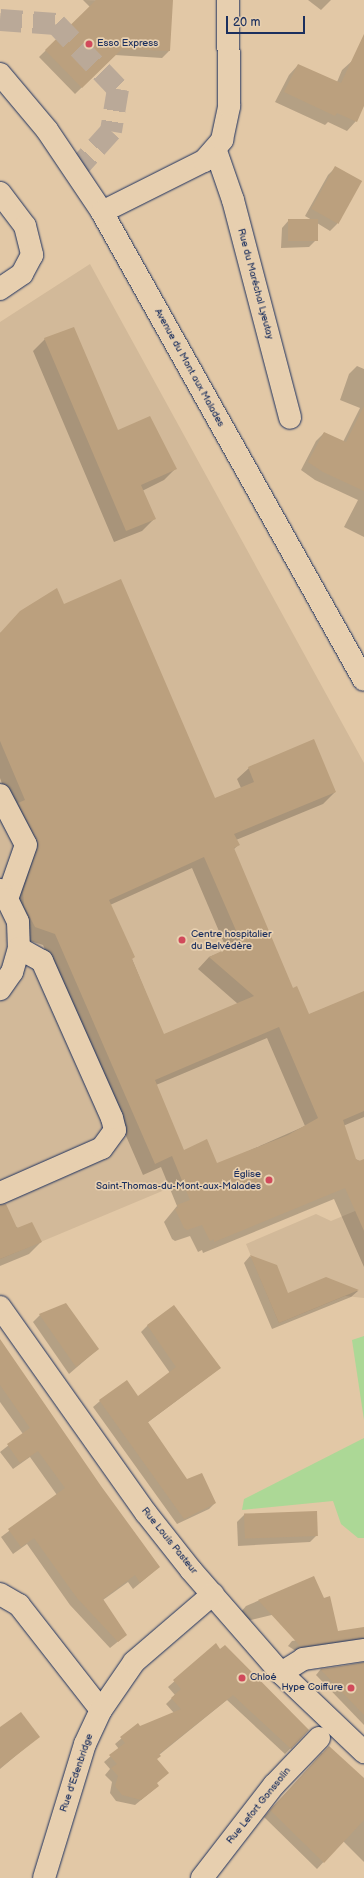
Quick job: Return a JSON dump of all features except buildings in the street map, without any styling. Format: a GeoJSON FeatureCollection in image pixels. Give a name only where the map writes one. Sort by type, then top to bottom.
{"type":"FeatureCollection","features":[{"type":"Feature","properties":{"kind":"street"},"geometry":{"type":"LineString","coordinates":[[102,212],[185,172],[216,151],[227,127],[229,106],[228,0]]}},
{"type":"Feature","properties":{"kind":"street","name":"Avenue du Mont aux Malades"},"geometry":{"type":"LineString","coordinates":[[0,74],[47,130],[102,212],[363,677]]}},
{"type":"Feature","properties":{"kind":"street","name":"Rue du Maréchal Lyeutay"},"geometry":{"type":"LineString","coordinates":[[216,151],[233,200],[290,418]]}},
{"type":"Feature","properties":{"kind":"street"},"geometry":{"type":"LineString","coordinates":[[0,193],[25,226],[32,255],[22,274],[0,289]]}},
{"type":"Feature","properties":{"kind":"street"},"geometry":{"type":"LineString","coordinates":[[0,795],[9,807],[26,844],[4,894],[18,922],[19,948],[12,972],[0,989]]}},
{"type":"Feature","properties":{"kind":"street"},"geometry":{"type":"LineString","coordinates":[[0,1193],[102,1148],[115,1130],[112,1118],[42,961],[19,948]]}},
{"type":"Feature","properties":{"kind":"street","name":"Rue Louis Pasteur"},"geometry":{"type":"LineString","coordinates":[[0,1307],[146,1513],[213,1594],[282,1673],[364,1752]]}},
{"type":"Feature","properties":{"kind":"street"},"geometry":{"type":"LineString","coordinates":[[0,1594],[18,1605],[101,1710]]}},
{"type":"Feature","properties":{"kind":"street","name":"Rue d'Edenbridge"},"geometry":{"type":"LineString","coordinates":[[44,1878],[85,1744],[101,1710],[134,1662],[213,1594]]}},
{"type":"Feature","properties":{"kind":"street"},"geometry":{"type":"LineString","coordinates":[[282,1673],[303,1659],[364,1650]]}},
{"type":"Feature","properties":{"kind":"street","name":"Rue Lefort Gonssolin"},"geometry":{"type":"LineString","coordinates":[[202,1878],[274,1785],[319,1738]]}},
{"type":"Feature","properties":{"kind":"shaded area","name":"Centre hospitalier du Belvédère"},"geometry":{"type":"Polygon","coordinates":[[[90,264],[364,763],[364,1298],[345,1296],[279,1323],[246,1244],[316,1214],[331,1221],[355,1211],[355,1162],[359,1161],[294,1132],[291,1133],[293,1136],[265,1144],[261,1150],[259,1146],[257,1147],[258,1151],[0,1259],[0,322],[90,264]]]}},
{"type":"Feature","properties":{"kind":"green space"},"geometry":{"type":"Polygon","coordinates":[[[364,1336],[364,1420],[352,1340],[364,1336]]]}},
{"type":"Feature","properties":{"kind":"green space"},"geometry":{"type":"Polygon","coordinates":[[[364,1438],[364,1538],[358,1538],[341,1524],[333,1501],[242,1510],[244,1499],[364,1438]]]}},
{"type":"Feature","properties":{"kind":"tunnel"},"geometry":{"type":"LineString","coordinates":[[0,20],[56,24],[118,89],[111,131],[75,171]]}},
{"type":"Feature","properties":{"kind":"place","name":"Esso Express"},"geometry":{"type":"Point","coordinates":[89,44]}},
{"type":"Feature","properties":{"kind":"place","name":"Centre hospitalier du Belvédère"},"geometry":{"type":"Point","coordinates":[182,940]}},
{"type":"Feature","properties":{"kind":"place","name":"Église Saint-Thomas-du-Mont-aux-Malades"},"geometry":{"type":"Point","coordinates":[269,1180]}},
{"type":"Feature","properties":{"kind":"place","name":"Chloé"},"geometry":{"type":"Point","coordinates":[242,1678]}},
{"type":"Feature","properties":{"kind":"place","name":"Hype Coiffure"},"geometry":{"type":"Point","coordinates":[351,1688]}}]}
